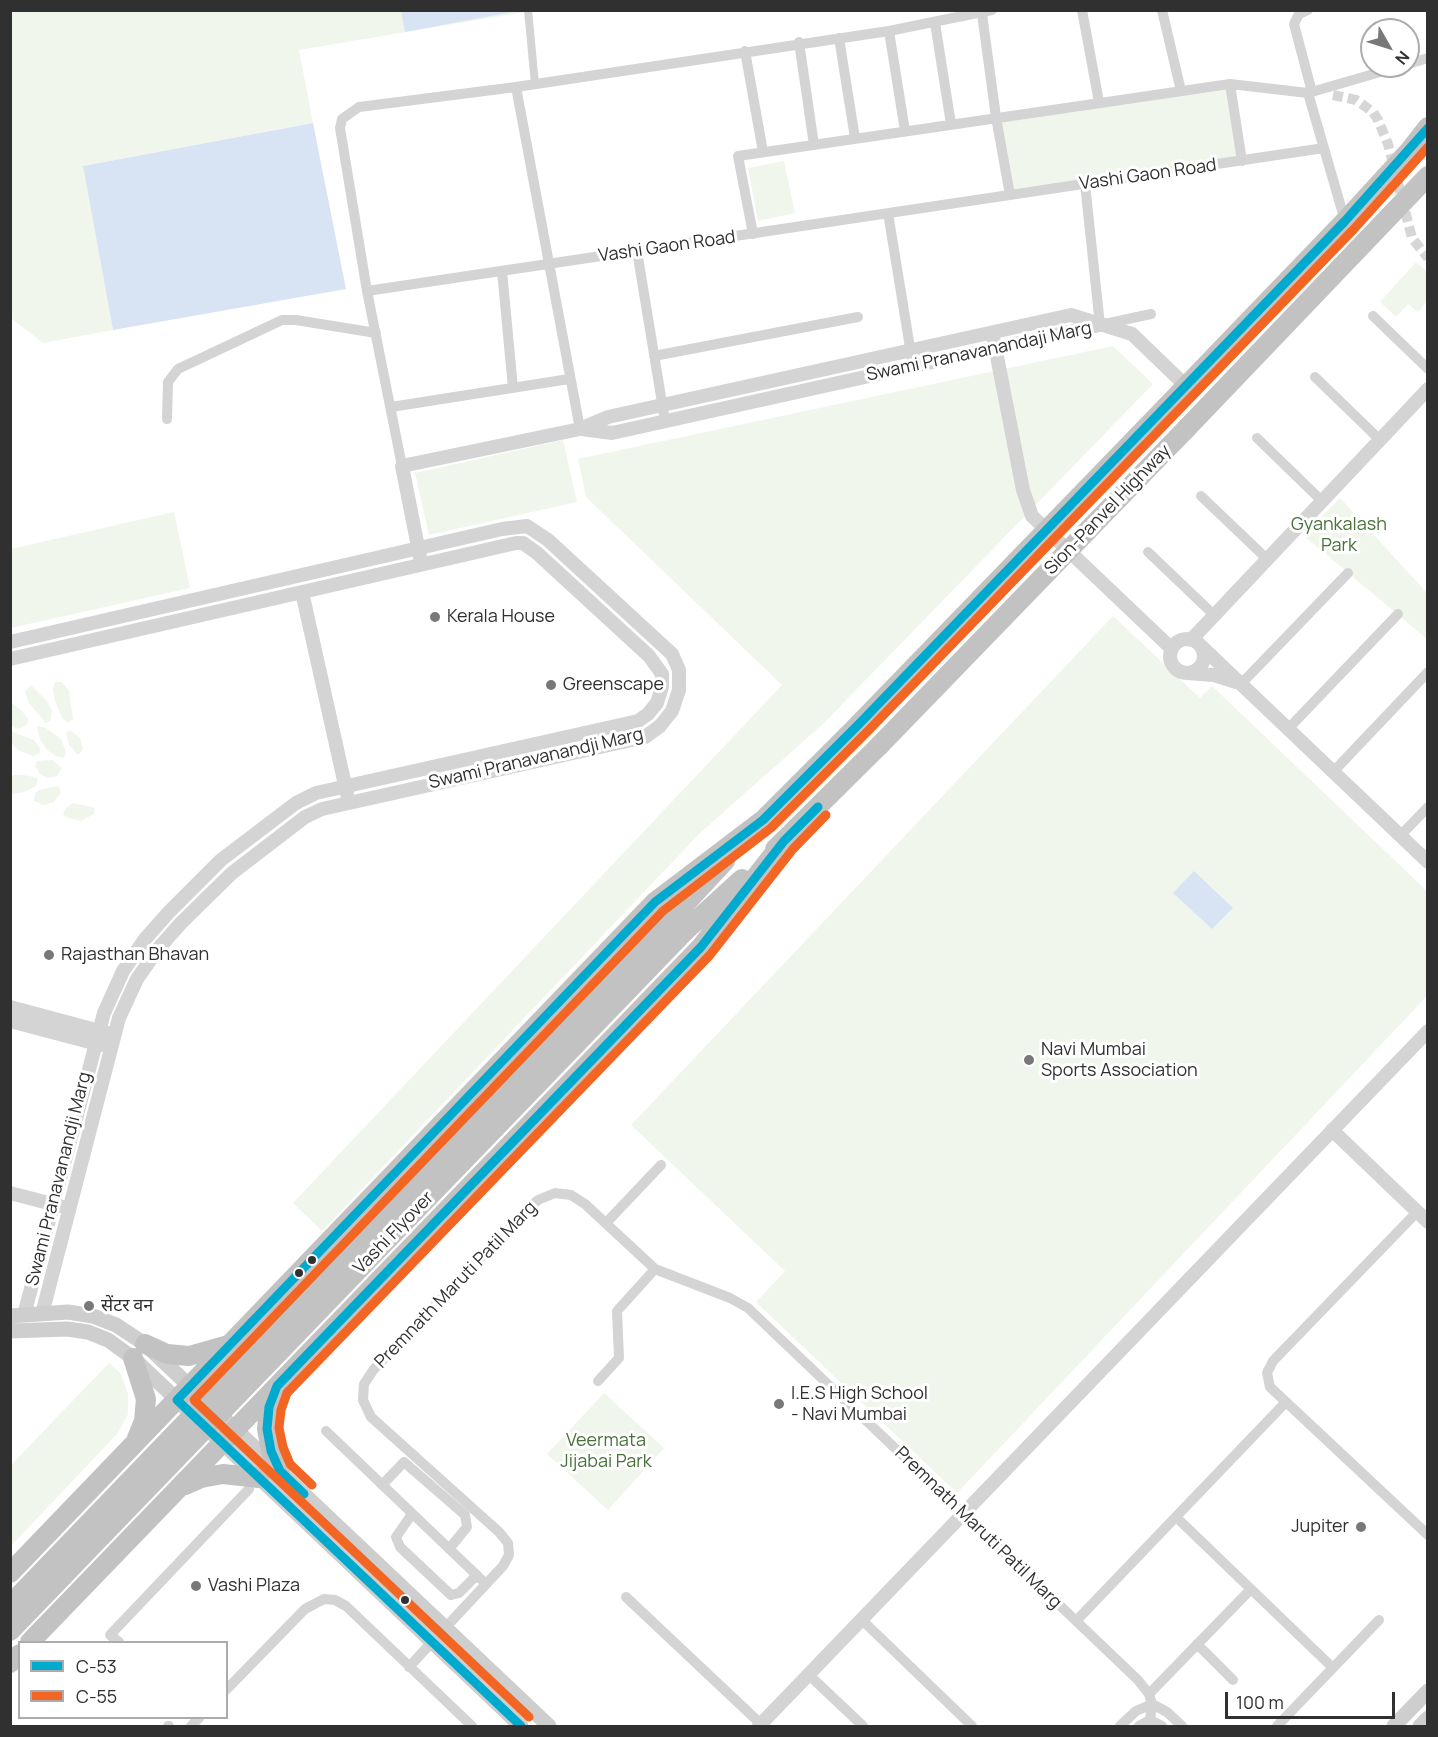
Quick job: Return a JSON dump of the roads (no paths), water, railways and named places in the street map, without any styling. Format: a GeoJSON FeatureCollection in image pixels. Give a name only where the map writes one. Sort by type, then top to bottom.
{"type":"FeatureCollection","features":[{"type":"Feature","properties":{"kind":"highway","name":"Sion-Panvel Highway"},"geometry":{"type":"LineString","coordinates":[[763,820],[859,724],[1345,221],[1428,127]]}},
{"type":"Feature","properties":{"kind":"highway","name":"Sion-Panvel Highway"},"geometry":{"type":"LineString","coordinates":[[784,841],[1186,429],[1428,176]]}},
{"type":"Feature","properties":{"kind":"highway","name":"Vashi Flyover"},"geometry":{"type":"LineString","coordinates":[[10,1631],[678,925],[763,820]]}},
{"type":"Feature","properties":{"kind":"highway"},"geometry":{"type":"LineString","coordinates":[[10,1573],[655,902],[763,820]]}},
{"type":"Feature","properties":{"kind":"highway","name":"Vashi Flyover"},"geometry":{"type":"LineString","coordinates":[[10,1605],[678,925],[784,841]]}},
{"type":"Feature","properties":{"kind":"highway"},"geometry":{"type":"LineString","coordinates":[[31,1641],[701,947],[784,841]]}},
{"type":"Feature","properties":{"kind":"highway"},"geometry":{"type":"LineString","coordinates":[[135,1443],[144,1421],[146,1399],[139,1351],[189,1356],[231,1344]]}},
{"type":"Feature","properties":{"kind":"highway"},"geometry":{"type":"LineString","coordinates":[[277,1386],[269,1407],[267,1429],[271,1451],[280,1471]]}},
{"type":"Feature","properties":{"kind":"highway"},"geometry":{"type":"LineString","coordinates":[[180,1487],[201,1478],[224,1474],[254,1484]]}},
{"type":"Feature","properties":{"kind":"main road"},"geometry":{"type":"LineString","coordinates":[[17,1316],[68,1312],[93,1316],[116,1325],[139,1351],[229,1436],[280,1471],[549,1726]]}},
{"type":"Feature","properties":{"kind":"main road"},"geometry":{"type":"LineString","coordinates":[[10,1331],[67,1329],[88,1332],[139,1351]]}},
{"type":"Feature","properties":{"kind":"main road"},"geometry":{"type":"LineString","coordinates":[[229,1436],[254,1484],[432,1642],[521,1726]]}},
{"type":"Feature","properties":{"kind":"main road"},"geometry":{"type":"LineString","coordinates":[[432,1642],[445,1628]]}},
{"type":"Feature","properties":{"kind":"main road"},"geometry":{"type":"LineString","coordinates":[[1394,1726],[1428,1691]]}},
{"type":"Feature","properties":{"kind":"main road"},"geometry":{"type":"LineString","coordinates":[[1420,1726],[1428,1718]]}},
{"type":"Feature","properties":{"kind":"street"},"geometry":{"type":"LineString","coordinates":[[528,10],[535,84]]}},
{"type":"Feature","properties":{"kind":"street"},"geometry":{"type":"LineString","coordinates":[[1082,10],[1099,102]]}},
{"type":"Feature","properties":{"kind":"street"},"geometry":{"type":"LineString","coordinates":[[1162,10],[1181,91]]}},
{"type":"Feature","properties":{"kind":"street"},"geometry":{"type":"LineString","coordinates":[[1308,10],[1299,14],[1294,24],[1324,148],[1345,221]]}},
{"type":"Feature","properties":{"kind":"street"},"geometry":{"type":"LineString","coordinates":[[422,565],[367,291],[340,128],[342,119],[359,106],[516,87],[799,42],[889,31],[987,12],[996,117],[1010,195]]}},
{"type":"Feature","properties":{"kind":"street"},"geometry":{"type":"LineString","coordinates":[[935,23],[951,124]]}},
{"type":"Feature","properties":{"kind":"street"},"geometry":{"type":"LineString","coordinates":[[889,31],[905,131]]}},
{"type":"Feature","properties":{"kind":"street"},"geometry":{"type":"LineString","coordinates":[[839,38],[855,138]]}},
{"type":"Feature","properties":{"kind":"street"},"geometry":{"type":"LineString","coordinates":[[799,42],[814,145]]}},
{"type":"Feature","properties":{"kind":"street"},"geometry":{"type":"LineString","coordinates":[[745,51],[763,153]]}},
{"type":"Feature","properties":{"kind":"street"},"geometry":{"type":"LineString","coordinates":[[1310,93],[1361,78]]}},
{"type":"Feature","properties":{"kind":"street"},"geometry":{"type":"LineString","coordinates":[[1230,84],[1242,161]]}},
{"type":"Feature","properties":{"kind":"street"},"geometry":{"type":"LineString","coordinates":[[753,234],[738,156],[1230,84],[1333,95]]}},
{"type":"Feature","properties":{"kind":"street"},"geometry":{"type":"LineString","coordinates":[[516,87],[547,264],[580,429]]}},
{"type":"Feature","properties":{"kind":"street","name":"Vashi Gaon Road"},"geometry":{"type":"LineString","coordinates":[[367,291],[1324,148]]}},
{"type":"Feature","properties":{"kind":"street"},"geometry":{"type":"LineString","coordinates":[[1085,184],[1100,325]]}},
{"type":"Feature","properties":{"kind":"street"},"geometry":{"type":"LineString","coordinates":[[888,213],[914,366]]}},
{"type":"Feature","properties":{"kind":"street"},"geometry":{"type":"LineString","coordinates":[[637,251],[665,421]]}},
{"type":"Feature","properties":{"kind":"street"},"geometry":{"type":"LineString","coordinates":[[502,271],[513,388]]}},
{"type":"Feature","properties":{"kind":"street"},"geometry":{"type":"LineString","coordinates":[[1100,325],[1151,314]]}},
{"type":"Feature","properties":{"kind":"street","name":"Swami Pranavanandaji Marg"},"geometry":{"type":"LineString","coordinates":[[402,466],[580,429],[608,417],[1071,315],[1080,315],[1100,325]]}},
{"type":"Feature","properties":{"kind":"street"},"geometry":{"type":"LineString","coordinates":[[1373,316],[1428,369]]}},
{"type":"Feature","properties":{"kind":"street"},"geometry":{"type":"LineString","coordinates":[[654,356],[858,317]]}},
{"type":"Feature","properties":{"kind":"street"},"geometry":{"type":"LineString","coordinates":[[167,418],[168,382],[178,369],[282,321],[296,320],[376,333]]}},
{"type":"Feature","properties":{"kind":"street"},"geometry":{"type":"LineString","coordinates":[[1100,325],[1137,337],[1186,386]]}},
{"type":"Feature","properties":{"kind":"street","name":"Swami Pranavanandaji Marg"},"geometry":{"type":"LineString","coordinates":[[580,429],[612,433],[1100,325]]}},
{"type":"Feature","properties":{"kind":"street"},"geometry":{"type":"LineString","coordinates":[[993,332],[1023,490],[1032,516],[1172,649],[1173,665],[1186,673],[1214,675],[1241,684]]}},
{"type":"Feature","properties":{"kind":"street"},"geometry":{"type":"LineString","coordinates":[[1315,377],[1380,440]]}},
{"type":"Feature","properties":{"kind":"street"},"geometry":{"type":"LineString","coordinates":[[391,407],[569,379]]}},
{"type":"Feature","properties":{"kind":"street"},"geometry":{"type":"LineString","coordinates":[[1195,643],[1214,615],[1428,389]]}},
{"type":"Feature","properties":{"kind":"street"},"geometry":{"type":"LineString","coordinates":[[1257,438],[1322,501]]}},
{"type":"Feature","properties":{"kind":"street"},"geometry":{"type":"LineString","coordinates":[[1201,496],[1267,559]]}},
{"type":"Feature","properties":{"kind":"street","name":"Swami Pranavanandji Marg"},"geometry":{"type":"LineString","coordinates":[[10,642],[515,526],[527,526],[538,532],[672,654],[679,670],[679,690],[666,718],[645,737],[322,809],[305,817],[232,873],[181,923],[158,949],[137,979],[113,1042],[42,1314]]}},
{"type":"Feature","properties":{"kind":"street","name":"Swami Pranavanandji Marg"},"geometry":{"type":"LineString","coordinates":[[10,659],[516,543],[529,546],[658,664],[662,674],[659,695],[648,714],[638,721],[316,793],[296,803],[221,860],[145,939],[123,971],[96,1037],[53,1204],[17,1316]]}},
{"type":"Feature","properties":{"kind":"street"},"geometry":{"type":"LineString","coordinates":[[1148,552],[1214,615]]}},
{"type":"Feature","properties":{"kind":"street"},"geometry":{"type":"LineString","coordinates":[[1241,684],[1348,573]]}},
{"type":"Feature","properties":{"kind":"street"},"geometry":{"type":"LineString","coordinates":[[302,592],[349,802]]}},
{"type":"Feature","properties":{"kind":"street"},"geometry":{"type":"LineString","coordinates":[[1288,729],[1398,614]]}},
{"type":"Feature","properties":{"kind":"street"},"geometry":{"type":"LineString","coordinates":[[1172,649],[1180,641],[1195,643],[1428,862]]}},
{"type":"Feature","properties":{"kind":"street"},"geometry":{"type":"LineString","coordinates":[[1186,673],[1201,666],[1204,655],[1195,643]]}},
{"type":"Feature","properties":{"kind":"street"},"geometry":{"type":"LineString","coordinates":[[1333,772],[1428,672]]}},
{"type":"Feature","properties":{"kind":"street"},"geometry":{"type":"LineString","coordinates":[[1400,836],[1428,807]]}},
{"type":"Feature","properties":{"kind":"street"},"geometry":{"type":"LineString","coordinates":[[10,1007],[113,1042]]}},
{"type":"Feature","properties":{"kind":"street"},"geometry":{"type":"LineString","coordinates":[[10,1021],[96,1037]]}},
{"type":"Feature","properties":{"kind":"street"},"geometry":{"type":"LineString","coordinates":[[626,1597],[761,1726],[1428,1031]]}},
{"type":"Feature","properties":{"kind":"street"},"geometry":{"type":"LineString","coordinates":[[1332,1131],[1428,1222]]}},
{"type":"Feature","properties":{"kind":"street"},"geometry":{"type":"LineString","coordinates":[[606,1223],[661,1165]]}},
{"type":"Feature","properties":{"kind":"street"},"geometry":{"type":"LineString","coordinates":[[10,1193],[68,1208]]}},
{"type":"Feature","properties":{"kind":"street","name":"Premnath Maruti Patil Marg"},"geometry":{"type":"LineString","coordinates":[[445,1628],[486,1584],[509,1555],[507,1543],[499,1532],[372,1417],[363,1400],[364,1384],[374,1369],[538,1200],[555,1193],[571,1195],[585,1204],[655,1269],[730,1298],[748,1308],[1076,1621],[1151,1699],[1182,1726]]}},
{"type":"Feature","properties":{"kind":"street"},"geometry":{"type":"LineString","coordinates":[[1417,1212],[1273,1361],[1268,1373],[1270,1387],[1428,1535]]}},
{"type":"Feature","properties":{"kind":"street"},"geometry":{"type":"LineString","coordinates":[[598,1381],[619,1358],[617,1311],[655,1269]]}},
{"type":"Feature","properties":{"kind":"street"},"geometry":{"type":"LineString","coordinates":[[1076,1621],[1286,1402]]}},
{"type":"Feature","properties":{"kind":"street"},"geometry":{"type":"LineString","coordinates":[[326,1431],[486,1584]]}},
{"type":"Feature","properties":{"kind":"street"},"geometry":{"type":"LineString","coordinates":[[382,1485],[404,1462],[465,1515],[467,1527],[449,1549]]}},
{"type":"Feature","properties":{"kind":"street"},"geometry":{"type":"LineString","coordinates":[[118,1641],[111,1635],[254,1484]]}},
{"type":"Feature","properties":{"kind":"street"},"geometry":{"type":"LineString","coordinates":[[412,1514],[396,1537],[400,1547],[451,1595],[459,1593],[477,1575]]}},
{"type":"Feature","properties":{"kind":"street"},"geometry":{"type":"LineString","coordinates":[[1176,1517],[1333,1668]]}},
{"type":"Feature","properties":{"kind":"street"},"geometry":{"type":"LineString","coordinates":[[1120,1726],[1151,1699],[1197,1644],[1251,1589]]}},
{"type":"Feature","properties":{"kind":"street"},"geometry":{"type":"LineString","coordinates":[[228,1688],[305,1609],[324,1599],[335,1600],[346,1606],[464,1724]]}},
{"type":"Feature","properties":{"kind":"street"},"geometry":{"type":"LineString","coordinates":[[862,1620],[972,1726]]}},
{"type":"Feature","properties":{"kind":"street"},"geometry":{"type":"LineString","coordinates":[[1277,1726],[1379,1620]]}},
{"type":"Feature","properties":{"kind":"street"},"geometry":{"type":"LineString","coordinates":[[409,1667],[432,1642]]}},
{"type":"Feature","properties":{"kind":"street"},"geometry":{"type":"LineString","coordinates":[[1197,1644],[1233,1680]]}},
{"type":"Feature","properties":{"kind":"street"},"geometry":{"type":"LineString","coordinates":[[809,1675],[863,1726]]}},
{"type":"Feature","properties":{"kind":"street"},"geometry":{"type":"LineString","coordinates":[[1150,1720],[1151,1699]]}},
{"type":"Feature","properties":{"kind":"street"},"geometry":{"type":"LineString","coordinates":[[1139,1726],[1150,1720]]}},
{"type":"Feature","properties":{"kind":"street"},"geometry":{"type":"LineString","coordinates":[[1150,1720],[1162,1726]]}},
{"type":"Feature","properties":{"kind":"water"},"geometry":{"type":"Polygon","coordinates":[[[401,10],[523,10],[405,32],[401,11],[401,10]]]}},
{"type":"Feature","properties":{"kind":"water"},"geometry":{"type":"Polygon","coordinates":[[[313,123],[346,289],[113,330],[83,166],[313,123]]]}},
{"type":"Feature","properties":{"kind":"water"},"geometry":{"type":"Polygon","coordinates":[[[1194,871],[1233,908],[1212,929],[1173,893],[1194,871]]]}},
{"type":"Feature","properties":{"kind":"tunnel"},"geometry":{"type":"LineString","coordinates":[[1333,95],[1356,100],[1373,112],[1378,120],[1388,144],[1412,238],[1428,258]]}},
{"type":"Feature","properties":{"kind":"place","name":"Kerala House"},"geometry":{"type":"Point","coordinates":[435,617]}},
{"type":"Feature","properties":{"kind":"place","name":"Greenscape"},"geometry":{"type":"Point","coordinates":[551,685]}},
{"type":"Feature","properties":{"kind":"place","name":"Rajasthan Bhavan"},"geometry":{"type":"Point","coordinates":[49,955]}},
{"type":"Feature","properties":{"kind":"place","name":"Navi Mumbai Sports Association"},"geometry":{"type":"Point","coordinates":[1029,1060]}},
{"type":"Feature","properties":{"kind":"place","name":"सेंटर वन"},"geometry":{"type":"Point","coordinates":[89,1306]}},
{"type":"Feature","properties":{"kind":"place","name":"I.E.S High School - Navi Mumbai"},"geometry":{"type":"Point","coordinates":[779,1404]}},
{"type":"Feature","properties":{"kind":"place","name":"Jupiter"},"geometry":{"type":"Point","coordinates":[1361,1527]}},
{"type":"Feature","properties":{"kind":"place","name":"Vashi Plaza"},"geometry":{"type":"Point","coordinates":[196,1586]}},
{"type":"Feature","properties":{"kind":"park label","name":"Gyankalash Park"},"geometry":{"type":"Point","coordinates":[1339,535]}},
{"type":"Feature","properties":{"kind":"park label","name":"Veermata Jijabai Park"},"geometry":{"type":"Point","coordinates":[606,1451]}}]}
